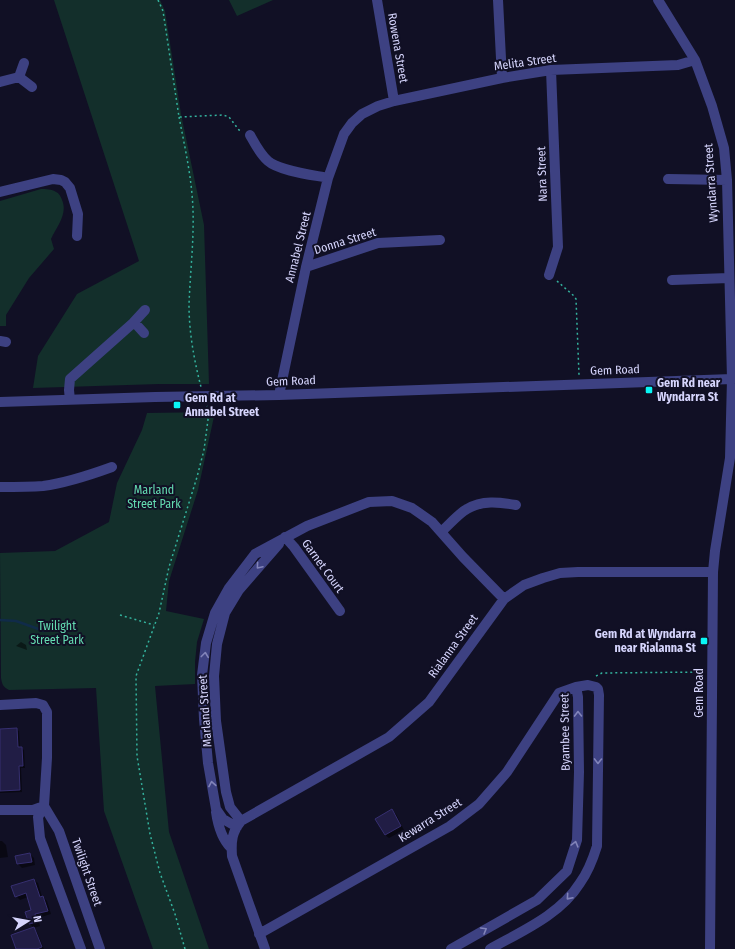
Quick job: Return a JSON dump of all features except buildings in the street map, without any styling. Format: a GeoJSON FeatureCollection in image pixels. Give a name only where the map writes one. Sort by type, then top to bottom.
{"type":"FeatureCollection","features":[{"type":"Feature","properties":{"kind":"street","name":"Rowena Street"},"geometry":{"type":"LineString","coordinates":[[377,0],[394,101]]}},
{"type":"Feature","properties":{"kind":"street"},"geometry":{"type":"LineString","coordinates":[[498,0],[502,78]]}},
{"type":"Feature","properties":{"kind":"street","name":"Wyndarra Street"},"geometry":{"type":"LineString","coordinates":[[658,0],[695,60],[712,106],[724,148],[727,180],[732,379]]}},
{"type":"Feature","properties":{"kind":"street","name":"Melita Street"},"geometry":{"type":"LineString","coordinates":[[362,114],[378,106],[394,101],[502,78],[551,70],[678,65],[695,60]]}},
{"type":"Feature","properties":{"kind":"street"},"geometry":{"type":"LineString","coordinates":[[19,77],[24,64]]}},
{"type":"Feature","properties":{"kind":"street","name":"Nara Street"},"geometry":{"type":"LineString","coordinates":[[549,275],[558,247],[551,70]]}},
{"type":"Feature","properties":{"kind":"street"},"geometry":{"type":"LineString","coordinates":[[0,82],[19,77]]}},
{"type":"Feature","properties":{"kind":"street"},"geometry":{"type":"LineString","coordinates":[[19,77],[32,87]]}},
{"type":"Feature","properties":{"kind":"street","name":"Annabel Street"},"geometry":{"type":"LineString","coordinates":[[279,395],[306,267],[328,178],[344,134],[352,123],[362,114]]}},
{"type":"Feature","properties":{"kind":"street"},"geometry":{"type":"LineString","coordinates":[[250,135],[257,149],[268,161],[279,168],[328,178]]}},
{"type":"Feature","properties":{"kind":"street"},"geometry":{"type":"LineString","coordinates":[[0,192],[53,179],[65,182],[70,188],[78,214],[77,236]]}},
{"type":"Feature","properties":{"kind":"street"},"geometry":{"type":"LineString","coordinates":[[668,179],[727,180]]}},
{"type":"Feature","properties":{"kind":"street","name":"Donna Street"},"geometry":{"type":"LineString","coordinates":[[306,267],[378,243],[440,240]]}},
{"type":"Feature","properties":{"kind":"street"},"geometry":{"type":"LineString","coordinates":[[672,280],[729,278]]}},
{"type":"Feature","properties":{"kind":"street"},"geometry":{"type":"LineString","coordinates":[[70,400],[70,380],[134,322],[145,310]]}},
{"type":"Feature","properties":{"kind":"street"},"geometry":{"type":"LineString","coordinates":[[134,322],[144,333]]}},
{"type":"Feature","properties":{"kind":"street","name":"Gem Road"},"geometry":{"type":"LineString","coordinates":[[0,402],[279,395],[732,379],[733,425],[730,458],[713,572],[710,949]]}},
{"type":"Feature","properties":{"kind":"street"},"geometry":{"type":"LineString","coordinates":[[0,487],[43,486],[112,467]]}},
{"type":"Feature","properties":{"kind":"street","name":"Marland Street"},"geometry":{"type":"LineString","coordinates":[[231,848],[222,837],[217,820],[208,763],[202,676],[206,643],[215,613],[228,588],[255,554],[306,526],[369,502],[392,501],[412,508],[432,522],[504,599]]}},
{"type":"Feature","properties":{"kind":"street"},"geometry":{"type":"LineString","coordinates":[[441,532],[466,509],[477,504],[502,502],[516,505]]}},
{"type":"Feature","properties":{"kind":"street","name":"Marland Street"},"geometry":{"type":"LineString","coordinates":[[265,949],[232,856],[232,840],[239,824],[230,807],[226,792],[216,721],[214,676],[217,644],[225,613],[239,590],[263,560],[285,537]]}},
{"type":"Feature","properties":{"kind":"street","name":"Garnet Court"},"geometry":{"type":"LineString","coordinates":[[285,537],[294,547],[340,611]]}},
{"type":"Feature","properties":{"kind":"street","name":"Rialanna Street"},"geometry":{"type":"LineString","coordinates":[[239,824],[389,737],[429,702],[504,599],[524,585],[560,573],[713,572]]}},
{"type":"Feature","properties":{"kind":"street","name":"Byambee Street"},"geometry":{"type":"LineString","coordinates":[[451,949],[537,900],[567,871],[577,840],[579,772],[578,697],[576,687],[588,685],[596,687],[598,689],[599,696],[597,846],[591,863],[580,884],[565,901],[546,917],[490,949]]}},
{"type":"Feature","properties":{"kind":"street","name":"Kewarra Street"},"geometry":{"type":"LineString","coordinates":[[259,934],[450,826],[479,804],[507,772],[559,693],[576,687]]}},
{"type":"Feature","properties":{"kind":"street"},"geometry":{"type":"LineString","coordinates":[[0,705],[36,703],[43,705],[47,712],[47,758],[44,806],[38,817],[40,838],[80,949]]}},
{"type":"Feature","properties":{"kind":"street"},"geometry":{"type":"LineString","coordinates":[[0,810],[33,810],[44,806]]}},
{"type":"Feature","properties":{"kind":"street","name":"Twilight Street"},"geometry":{"type":"LineString","coordinates":[[44,806],[59,831],[100,949]]}},
{"type":"Feature","properties":{"kind":"street"},"geometry":{"type":"LineString","coordinates":[[216,809],[223,819],[239,824]]}},
{"type":"Feature","properties":{"kind":"path"},"geometry":{"type":"LineString","coordinates":[[158,0],[163,11],[179,117],[190,170],[193,210],[189,306],[192,342],[209,412],[204,450],[197,477],[169,567],[158,613],[136,676],[137,756],[153,847],[185,949]]}},
{"type":"Feature","properties":{"kind":"path"},"geometry":{"type":"LineString","coordinates":[[179,117],[224,115],[229,117],[239,130],[250,135]]}},
{"type":"Feature","properties":{"kind":"path"},"geometry":{"type":"LineString","coordinates":[[549,275],[560,283],[576,299],[580,384]]}},
{"type":"Feature","properties":{"kind":"path"},"geometry":{"type":"LineString","coordinates":[[120,615],[154,625]]}},
{"type":"Feature","properties":{"kind":"path"},"geometry":{"type":"LineString","coordinates":[[595,677],[602,673],[712,672]]}},
{"type":"Feature","properties":{"kind":"green space"},"geometry":{"type":"Polygon","coordinates":[[[54,0],[160,0],[165,11],[181,114],[204,225],[209,384],[33,388],[38,356],[77,294],[139,261],[54,0]]]}},
{"type":"Feature","properties":{"kind":"green space"},"geometry":{"type":"Polygon","coordinates":[[[229,0],[273,0],[237,16],[229,0]]]}},
{"type":"Feature","properties":{"kind":"green space"},"geometry":{"type":"Polygon","coordinates":[[[41,189],[51,190],[59,194],[63,205],[63,215],[51,239],[54,249],[29,278],[6,315],[6,326],[0,326],[0,201],[41,189]]]}},
{"type":"Feature","properties":{"kind":"green space"},"geometry":{"type":"Polygon","coordinates":[[[215,412],[198,490],[169,581],[166,611],[204,619],[197,642],[195,684],[155,686],[169,832],[209,949],[153,949],[104,811],[96,688],[9,690],[2,684],[0,553],[55,551],[109,522],[117,483],[142,430],[147,413],[215,412]]]}},
{"type":"Feature","properties":{"kind":"waterway"},"geometry":{"type":"LineString","coordinates":[[0,620],[16,621],[44,631]]}},
{"type":"Feature","properties":{"kind":"place","name":"Gem Rd near Wyndarra St"},"geometry":{"type":"Point","coordinates":[649,390]}},
{"type":"Feature","properties":{"kind":"place","name":"Gem Rd at Annabel Street"},"geometry":{"type":"Point","coordinates":[177,405]}},
{"type":"Feature","properties":{"kind":"place","name":"Gem Rd at Wyndarra near Rialanna St"},"geometry":{"type":"Point","coordinates":[704,641]}},
{"type":"Feature","properties":{"kind":"park label","name":"Marland Street Park"},"geometry":{"type":"Point","coordinates":[154,497]}},
{"type":"Feature","properties":{"kind":"park label","name":"Twilight Street Park"},"geometry":{"type":"Point","coordinates":[57,633]}}]}
